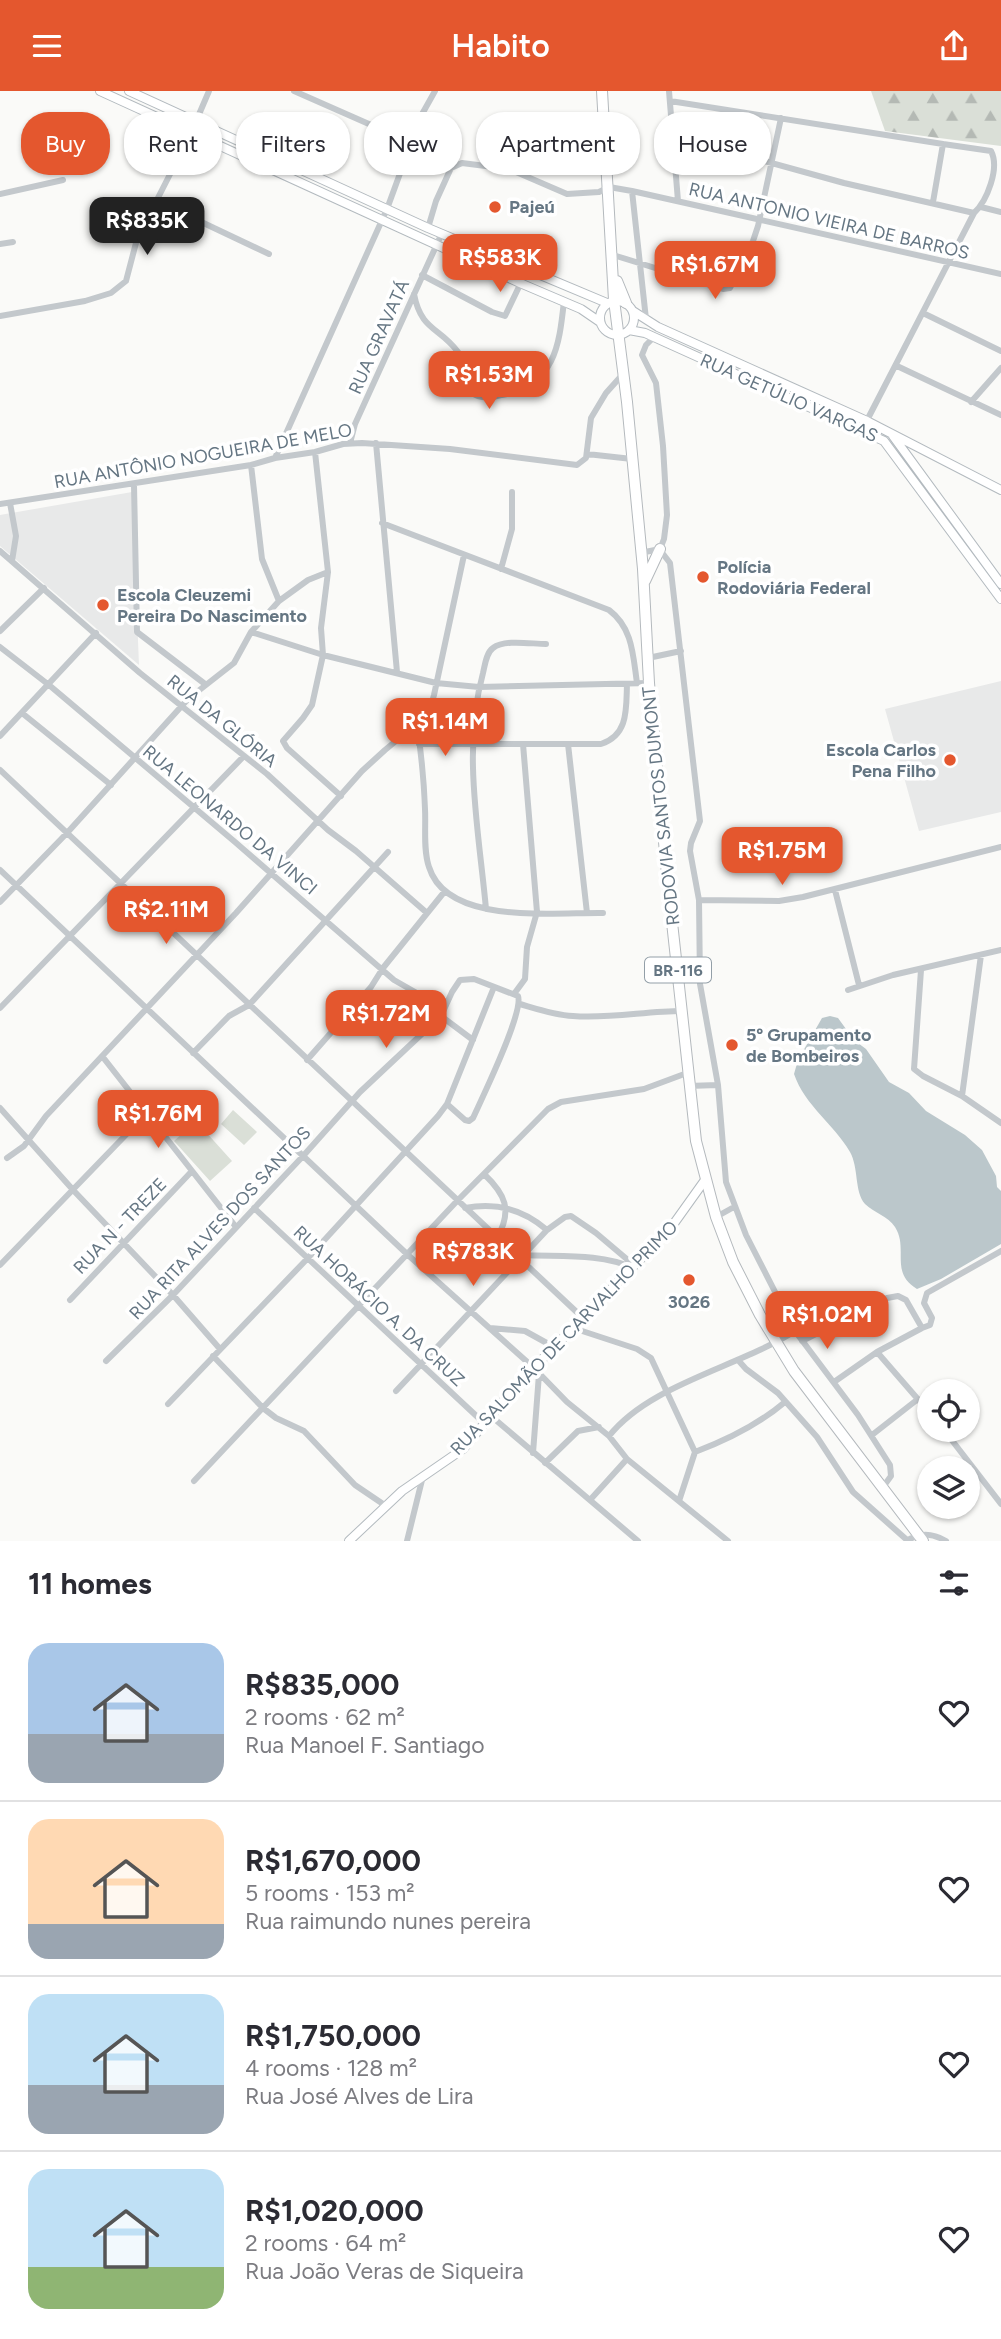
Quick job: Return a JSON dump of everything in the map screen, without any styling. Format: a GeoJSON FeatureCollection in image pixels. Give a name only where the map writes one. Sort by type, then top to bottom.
{"type":"FeatureCollection","features":[{"type":"Feature","properties":{"kind":"highway"},"geometry":{"type":"LineString","coordinates":[[602,91],[614,275],[630,307]]}},
{"type":"Feature","properties":{"kind":"highway","name":"RODOVIA SANTOS DUMONT"},"geometry":{"type":"LineString","coordinates":[[614,275],[610,302],[624,372],[643,583],[648,658],[643,683],[682,1011],[688,1086],[705,1180],[716,1217],[742,1281],[775,1343],[920,1538]]}},
{"type":"Feature","properties":{"kind":"highway"},"geometry":{"type":"LineString","coordinates":[[643,583],[660,549]]}},
{"type":"Feature","properties":{"kind":"street"},"geometry":{"type":"LineString","coordinates":[[100,91],[146,112]]}},
{"type":"Feature","properties":{"kind":"street"},"geometry":{"type":"LineString","coordinates":[[129,91],[174,112]]}},
{"type":"Feature","properties":{"kind":"street"},"geometry":{"type":"LineString","coordinates":[[200,112],[209,91]]}},
{"type":"Feature","properties":{"kind":"street"},"geometry":{"type":"LineString","coordinates":[[293,91],[364,122]]}},
{"type":"Feature","properties":{"kind":"street"},"geometry":{"type":"LineString","coordinates":[[423,112],[435,91]]}},
{"type":"Feature","properties":{"kind":"street"},"geometry":{"type":"LineString","coordinates":[[669,91],[671,112]]}},
{"type":"Feature","properties":{"kind":"street"},"geometry":{"type":"LineString","coordinates":[[670,101],[991,151],[994,156],[994,167],[981,207],[974,213],[862,430]]}},
{"type":"Feature","properties":{"kind":"street"},"geometry":{"type":"LineString","coordinates":[[781,118],[771,162],[844,183],[974,213]]}},
{"type":"Feature","properties":{"kind":"street"},"geometry":{"type":"LineString","coordinates":[[222,134],[527,270],[630,307],[658,327],[867,421],[1001,490]]}},
{"type":"Feature","properties":{"kind":"street"},"geometry":{"type":"LineString","coordinates":[[933,202],[943,144]]}},
{"type":"Feature","properties":{"kind":"street"},"geometry":{"type":"LineString","coordinates":[[222,147],[564,301],[600,322],[608,333],[618,335],[629,330],[634,322],[630,307]]}},
{"type":"Feature","properties":{"kind":"street"},"geometry":{"type":"LineString","coordinates":[[428,228],[436,201],[452,168],[462,163],[509,169],[567,194],[598,192],[608,187]]}},
{"type":"Feature","properties":{"kind":"street"},"geometry":{"type":"LineString","coordinates":[[0,316],[46,309],[111,293],[129,276],[137,239],[171,175]]}},
{"type":"Feature","properties":{"kind":"street"},"geometry":{"type":"LineString","coordinates":[[275,458],[382,221],[400,175]]}},
{"type":"Feature","properties":{"kind":"street"},"geometry":{"type":"LineString","coordinates":[[676,175],[678,201]]}},
{"type":"Feature","properties":{"kind":"street"},"geometry":{"type":"LineString","coordinates":[[613,255],[723,289],[730,288],[753,241],[768,175]]}},
{"type":"Feature","properties":{"kind":"street"},"geometry":{"type":"LineString","coordinates":[[0,194],[63,180]]}},
{"type":"Feature","properties":{"kind":"street","name":"RUA ANTONIO VIEIRA DE BARROS"},"geometry":{"type":"LineString","coordinates":[[608,187],[1001,274]]}},
{"type":"Feature","properties":{"kind":"street"},"geometry":{"type":"LineString","coordinates":[[632,191],[646,319]]}},
{"type":"Feature","properties":{"kind":"street"},"geometry":{"type":"LineString","coordinates":[[158,201],[269,254]]}},
{"type":"Feature","properties":{"kind":"street"},"geometry":{"type":"LineString","coordinates":[[981,207],[1001,212]]}},
{"type":"Feature","properties":{"kind":"street","name":"RUA GRAVATÁ"},"geometry":{"type":"LineString","coordinates":[[350,443],[355,424],[442,233]]}},
{"type":"Feature","properties":{"kind":"street"},"geometry":{"type":"LineString","coordinates":[[0,244],[13,241]]}},
{"type":"Feature","properties":{"kind":"street"},"geometry":{"type":"LineString","coordinates":[[422,275],[492,313],[505,316],[527,270]]}},
{"type":"Feature","properties":{"kind":"street"},"geometry":{"type":"LineString","coordinates":[[414,294],[416,306],[426,324],[460,354],[466,385],[470,391],[484,397],[511,394],[535,381],[550,365],[564,301]]}},
{"type":"Feature","properties":{"kind":"street"},"geometry":{"type":"LineString","coordinates":[[600,322],[600,312],[610,302]]}},
{"type":"Feature","properties":{"kind":"street"},"geometry":{"type":"LineString","coordinates":[[923,313],[1001,351]]}},
{"type":"Feature","properties":{"kind":"street","name":"RUA GETÚLIO VARGAS"},"geometry":{"type":"LineString","coordinates":[[629,330],[654,337],[884,441],[976,557]]}},
{"type":"Feature","properties":{"kind":"street"},"geometry":{"type":"LineString","coordinates":[[654,337],[646,345],[642,355],[656,383],[663,446],[667,515],[660,549]]}},
{"type":"Feature","properties":{"kind":"street"},"geometry":{"type":"LineString","coordinates":[[897,366],[1001,415]]}},
{"type":"Feature","properties":{"kind":"street"},"geometry":{"type":"LineString","coordinates":[[971,402],[1001,368]]}},
{"type":"Feature","properties":{"kind":"street"},"geometry":{"type":"LineString","coordinates":[[624,372],[606,393],[591,418],[587,454],[632,459]]}},
{"type":"Feature","properties":{"kind":"street"},"geometry":{"type":"LineString","coordinates":[[990,410],[1001,409]]}},
{"type":"Feature","properties":{"kind":"street","name":"RUA GETÚLIO VARGAS"},"geometry":{"type":"LineString","coordinates":[[892,434],[988,575],[1001,599]]}},
{"type":"Feature","properties":{"kind":"street","name":"RUA ANTÔNIO NOGUEIRA DE MELO"},"geometry":{"type":"LineString","coordinates":[[0,504],[251,465],[350,443],[450,449],[578,465],[585,461],[587,454]]}},
{"type":"Feature","properties":{"kind":"street"},"geometry":{"type":"LineString","coordinates":[[376,443],[397,673]]}},
{"type":"Feature","properties":{"kind":"street"},"geometry":{"type":"LineString","coordinates":[[315,452],[328,572],[321,628],[323,655],[312,705],[283,741],[287,748],[341,796]]}},
{"type":"Feature","properties":{"kind":"street"},"geometry":{"type":"LineString","coordinates":[[251,465],[262,559],[279,601]]}},
{"type":"Feature","properties":{"kind":"street"},"geometry":{"type":"LineString","coordinates":[[134,485],[137,632],[205,684]]}},
{"type":"Feature","properties":{"kind":"street"},"geometry":{"type":"LineString","coordinates":[[501,569],[512,529],[512,492]]}},
{"type":"Feature","properties":{"kind":"street"},"geometry":{"type":"LineString","coordinates":[[10,503],[16,535],[12,561]]}},
{"type":"Feature","properties":{"kind":"street"},"geometry":{"type":"LineString","coordinates":[[251,632],[323,655],[436,683],[479,687],[643,683],[628,633],[618,617],[602,606],[382,523]]}},
{"type":"Feature","properties":{"kind":"street"},"geometry":{"type":"LineString","coordinates":[[640,553],[660,549]]}},
{"type":"Feature","properties":{"kind":"street"},"geometry":{"type":"LineString","coordinates":[[660,549],[670,563],[700,821],[690,847],[699,900],[700,984],[718,1085],[724,1171],[734,1207],[795,1331],[872,1435],[892,1469],[891,1476],[883,1486]]}},
{"type":"Feature","properties":{"kind":"street","name":"RUA DA GLÓRIA"},"geometry":{"type":"LineString","coordinates":[[0,551],[140,673],[244,756],[427,912]]}},
{"type":"Feature","properties":{"kind":"street"},"geometry":{"type":"LineString","coordinates":[[7,1158],[30,1140],[40,1123],[341,796],[385,750],[417,724],[431,706],[464,555]]}},
{"type":"Feature","properties":{"kind":"street"},"geometry":{"type":"LineString","coordinates":[[0,902],[67,834],[182,706],[205,684],[234,663],[251,632],[279,601],[308,580],[328,572]]}},
{"type":"Feature","properties":{"kind":"street","name":"RUA GETÚLIO VARGAS"},"geometry":{"type":"LineString","coordinates":[[988,575],[1001,584]]}},
{"type":"Feature","properties":{"kind":"street"},"geometry":{"type":"LineString","coordinates":[[0,631],[44,587]]}},
{"type":"Feature","properties":{"kind":"street"},"geometry":{"type":"LineString","coordinates":[[0,736],[96,633]]}},
{"type":"Feature","properties":{"kind":"street"},"geometry":{"type":"LineString","coordinates":[[486,909],[472,745],[479,687],[486,660],[495,647],[546,644]]}},
{"type":"Feature","properties":{"kind":"street","name":"RUA LEONARDO DA VINCI"},"geometry":{"type":"LineString","coordinates":[[0,647],[49,685],[404,988],[447,1002]]}},
{"type":"Feature","properties":{"kind":"street"},"geometry":{"type":"LineString","coordinates":[[648,658],[681,651]]}},
{"type":"Feature","properties":{"kind":"street"},"geometry":{"type":"LineString","coordinates":[[419,744],[601,744],[612,739],[625,721],[627,684]]}},
{"type":"Feature","properties":{"kind":"street"},"geometry":{"type":"LineString","coordinates":[[22,713],[111,785]]}},
{"type":"Feature","properties":{"kind":"street"},"geometry":{"type":"LineString","coordinates":[[417,724],[428,866],[445,891],[470,906],[486,909],[515,913],[603,913]]}},
{"type":"Feature","properties":{"kind":"street"},"geometry":{"type":"LineString","coordinates":[[514,994],[525,979],[527,947],[537,912],[523,744]]}},
{"type":"Feature","properties":{"kind":"street"},"geometry":{"type":"LineString","coordinates":[[568,744],[587,912]]}},
{"type":"Feature","properties":{"kind":"street"},"geometry":{"type":"LineString","coordinates":[[0,1008],[244,756]]}},
{"type":"Feature","properties":{"kind":"street"},"geometry":{"type":"LineString","coordinates":[[0,770],[457,1201],[522,1257],[583,1318]]}},
{"type":"Feature","properties":{"kind":"street"},"geometry":{"type":"LineString","coordinates":[[699,900],[779,901],[835,890],[1001,847]]}},
{"type":"Feature","properties":{"kind":"street"},"geometry":{"type":"LineString","coordinates":[[193,1053],[229,1016],[249,1005],[388,852]]}},
{"type":"Feature","properties":{"kind":"street"},"geometry":{"type":"LineString","coordinates":[[0,870],[408,1255],[609,1436],[627,1459],[728,1541]]}},
{"type":"Feature","properties":{"kind":"street"},"geometry":{"type":"LineString","coordinates":[[835,890],[859,985]]}},
{"type":"Feature","properties":{"kind":"street"},"geometry":{"type":"LineString","coordinates":[[307,1060],[371,987],[445,891]]}},
{"type":"Feature","properties":{"kind":"street"},"geometry":{"type":"LineString","coordinates":[[848,990],[1001,950]]}},
{"type":"Feature","properties":{"kind":"street"},"geometry":{"type":"LineString","coordinates":[[962,1096],[981,955]]}},
{"type":"Feature","properties":{"kind":"street"},"geometry":{"type":"LineString","coordinates":[[921,969],[913,1065],[923,1076],[962,1096],[1001,1123]]}},
{"type":"Feature","properties":{"kind":"street"},"geometry":{"type":"LineString","coordinates":[[447,1104],[465,1120],[473,1118],[520,1003],[519,997],[474,979],[464,978],[456,984],[441,1016],[473,1040]]}},
{"type":"Feature","properties":{"kind":"street"},"geometry":{"type":"LineString","coordinates":[[168,1404],[357,1206],[447,1104],[494,988]]}},
{"type":"Feature","properties":{"kind":"street"},"geometry":{"type":"LineString","coordinates":[[520,1003],[550,1013],[582,1017],[682,1011]]}},
{"type":"Feature","properties":{"kind":"street","name":"RUA RITA ALVES DOS SANTOS"},"geometry":{"type":"LineString","coordinates":[[106,1361],[173,1295],[351,1102],[441,1016]]}},
{"type":"Feature","properties":{"kind":"street"},"geometry":{"type":"LineString","coordinates":[[102,1056],[236,1227]]}},
{"type":"Feature","properties":{"kind":"street"},"geometry":{"type":"LineString","coordinates":[[194,1481],[457,1201],[555,1104],[643,1089],[687,1073]]}},
{"type":"Feature","properties":{"kind":"street"},"geometry":{"type":"LineString","coordinates":[[688,1086],[718,1085]]}},
{"type":"Feature","properties":{"kind":"street"},"geometry":{"type":"LineString","coordinates":[[0,1108],[220,1349]]}},
{"type":"Feature","properties":{"kind":"street"},"geometry":{"type":"LineString","coordinates":[[0,1265],[147,1113]]}},
{"type":"Feature","properties":{"kind":"street","name":"RUA N - TREZE"},"geometry":{"type":"LineString","coordinates":[[69,1300],[192,1171]]}},
{"type":"Feature","properties":{"kind":"street"},"geometry":{"type":"LineString","coordinates":[[484,1174],[501,1192],[505,1207],[504,1222],[497,1238]]}},
{"type":"Feature","properties":{"kind":"street","name":"RUA SALOMÃO DE CARVALHO PRIMO"},"geometry":{"type":"LineString","coordinates":[[349,1541],[423,1476],[463,1449],[491,1416],[536,1371],[554,1347],[681,1216],[705,1180]]}},
{"type":"Feature","properties":{"kind":"street"},"geometry":{"type":"LineString","coordinates":[[465,1208],[484,1205],[505,1207],[524,1214],[547,1230]]}},
{"type":"Feature","properties":{"kind":"street"},"geometry":{"type":"LineString","coordinates":[[716,1217],[734,1207]]}},
{"type":"Feature","properties":{"kind":"street","name":"RUA HORÁCIO A. DA CRUZ"},"geometry":{"type":"LineString","coordinates":[[254,1208],[485,1424]]}},
{"type":"Feature","properties":{"kind":"street"},"geometry":{"type":"LineString","coordinates":[[396,1391],[547,1230],[565,1217],[573,1216],[634,1267]]}},
{"type":"Feature","properties":{"kind":"street"},"geometry":{"type":"LineString","coordinates":[[834,1382],[877,1352],[930,1325],[932,1318],[925,1303],[927,1293],[1001,1251]]}},
{"type":"Feature","properties":{"kind":"street"},"geometry":{"type":"LineString","coordinates":[[522,1257],[598,1259],[634,1267]]}},
{"type":"Feature","properties":{"kind":"street"},"geometry":{"type":"LineString","coordinates":[[802,1341],[896,1295],[906,1300],[922,1328]]}},
{"type":"Feature","properties":{"kind":"street"},"geometry":{"type":"LineString","coordinates":[[490,1328],[525,1332],[554,1347]]}},
{"type":"Feature","properties":{"kind":"street"},"geometry":{"type":"LineString","coordinates":[[573,1328],[648,1355],[695,1452],[679,1501]]}},
{"type":"Feature","properties":{"kind":"street"},"geometry":{"type":"LineString","coordinates":[[609,1436],[621,1421],[667,1393],[795,1331]]}},
{"type":"Feature","properties":{"kind":"street"},"geometry":{"type":"LineString","coordinates":[[877,1352],[917,1397]]}},
{"type":"Feature","properties":{"kind":"street"},"geometry":{"type":"LineString","coordinates":[[213,1356],[263,1408],[276,1418],[304,1431],[355,1485],[386,1506]]}},
{"type":"Feature","properties":{"kind":"street"},"geometry":{"type":"LineString","coordinates":[[738,1360],[746,1369],[771,1386],[824,1446],[853,1492],[907,1541],[930,1535],[946,1541]]}},
{"type":"Feature","properties":{"kind":"street"},"geometry":{"type":"LineString","coordinates":[[533,1453],[536,1371]]}},
{"type":"Feature","properties":{"kind":"street"},"geometry":{"type":"LineString","coordinates":[[872,1435],[917,1401]]}},
{"type":"Feature","properties":{"kind":"street"},"geometry":{"type":"LineString","coordinates":[[695,1452],[738,1433],[785,1402]]}},
{"type":"Feature","properties":{"kind":"street"},"geometry":{"type":"LineString","coordinates":[[491,1416],[638,1541]]}},
{"type":"Feature","properties":{"kind":"street"},"geometry":{"type":"LineString","coordinates":[[545,1463],[578,1431],[599,1427]]}},
{"type":"Feature","properties":{"kind":"street"},"geometry":{"type":"LineString","coordinates":[[953,1442],[1001,1504]]}},
{"type":"Feature","properties":{"kind":"street"},"geometry":{"type":"LineString","coordinates":[[590,1500],[627,1459]]}},
{"type":"Feature","properties":{"kind":"street"},"geometry":{"type":"LineString","coordinates":[[407,1541],[423,1476]]}},
{"type":"Feature","properties":{"kind":"shaded area","name":"Escola Cleuzemi Pereira Do Nascimento"},"geometry":{"type":"Polygon","coordinates":[[[132,492],[139,665],[0,546],[0,515],[132,492]]]}},
{"type":"Feature","properties":{"kind":"shaded area","name":"Escola Carlos Pena Filho"},"geometry":{"type":"Polygon","coordinates":[[[1001,681],[1001,812],[919,831],[885,709],[1001,681]]]}},
{"type":"Feature","properties":{"kind":"shaded area"},"geometry":{"type":"Polygon","coordinates":[[[822,1018],[838,1018],[854,1040],[866,1049],[889,1082],[909,1093],[926,1111],[965,1135],[982,1150],[1001,1191],[1001,1244],[941,1279],[917,1289],[909,1282],[901,1268],[899,1235],[895,1227],[865,1204],[859,1193],[850,1152],[805,1096],[794,1074],[798,1060],[822,1018]]]}},
{"type":"Feature","properties":{"kind":"green space"},"geometry":{"type":"Polygon","coordinates":[[[871,91],[1001,91],[1001,146],[885,131],[871,91]]]}},
{"type":"Feature","properties":{"kind":"green space"},"geometry":{"type":"Polygon","coordinates":[[[233,1110],[257,1132],[244,1145],[221,1124],[233,1110]]]}},
{"type":"Feature","properties":{"kind":"green space"},"geometry":{"type":"Polygon","coordinates":[[[196,1121],[232,1161],[210,1181],[174,1141],[196,1121]]]}},
{"type":"Feature","properties":{"kind":"place","name":"Pajeú"},"geometry":{"type":"Point","coordinates":[495,207]}},
{"type":"Feature","properties":{"kind":"place","name":"Polícia Rodoviária Federal"},"geometry":{"type":"Point","coordinates":[703,577]}},
{"type":"Feature","properties":{"kind":"place","name":"Escola Cleuzemi Pereira Do Nascimento"},"geometry":{"type":"Point","coordinates":[103,605]}},
{"type":"Feature","properties":{"kind":"place","name":"Escola Carlos Pena Filho"},"geometry":{"type":"Point","coordinates":[950,760]}},
{"type":"Feature","properties":{"kind":"place","name":"5º Grupamento de Bombeiros"},"geometry":{"type":"Point","coordinates":[732,1045]}},
{"type":"Feature","properties":{"kind":"place","name":"3026"},"geometry":{"type":"Point","coordinates":[689,1280]}}]}
